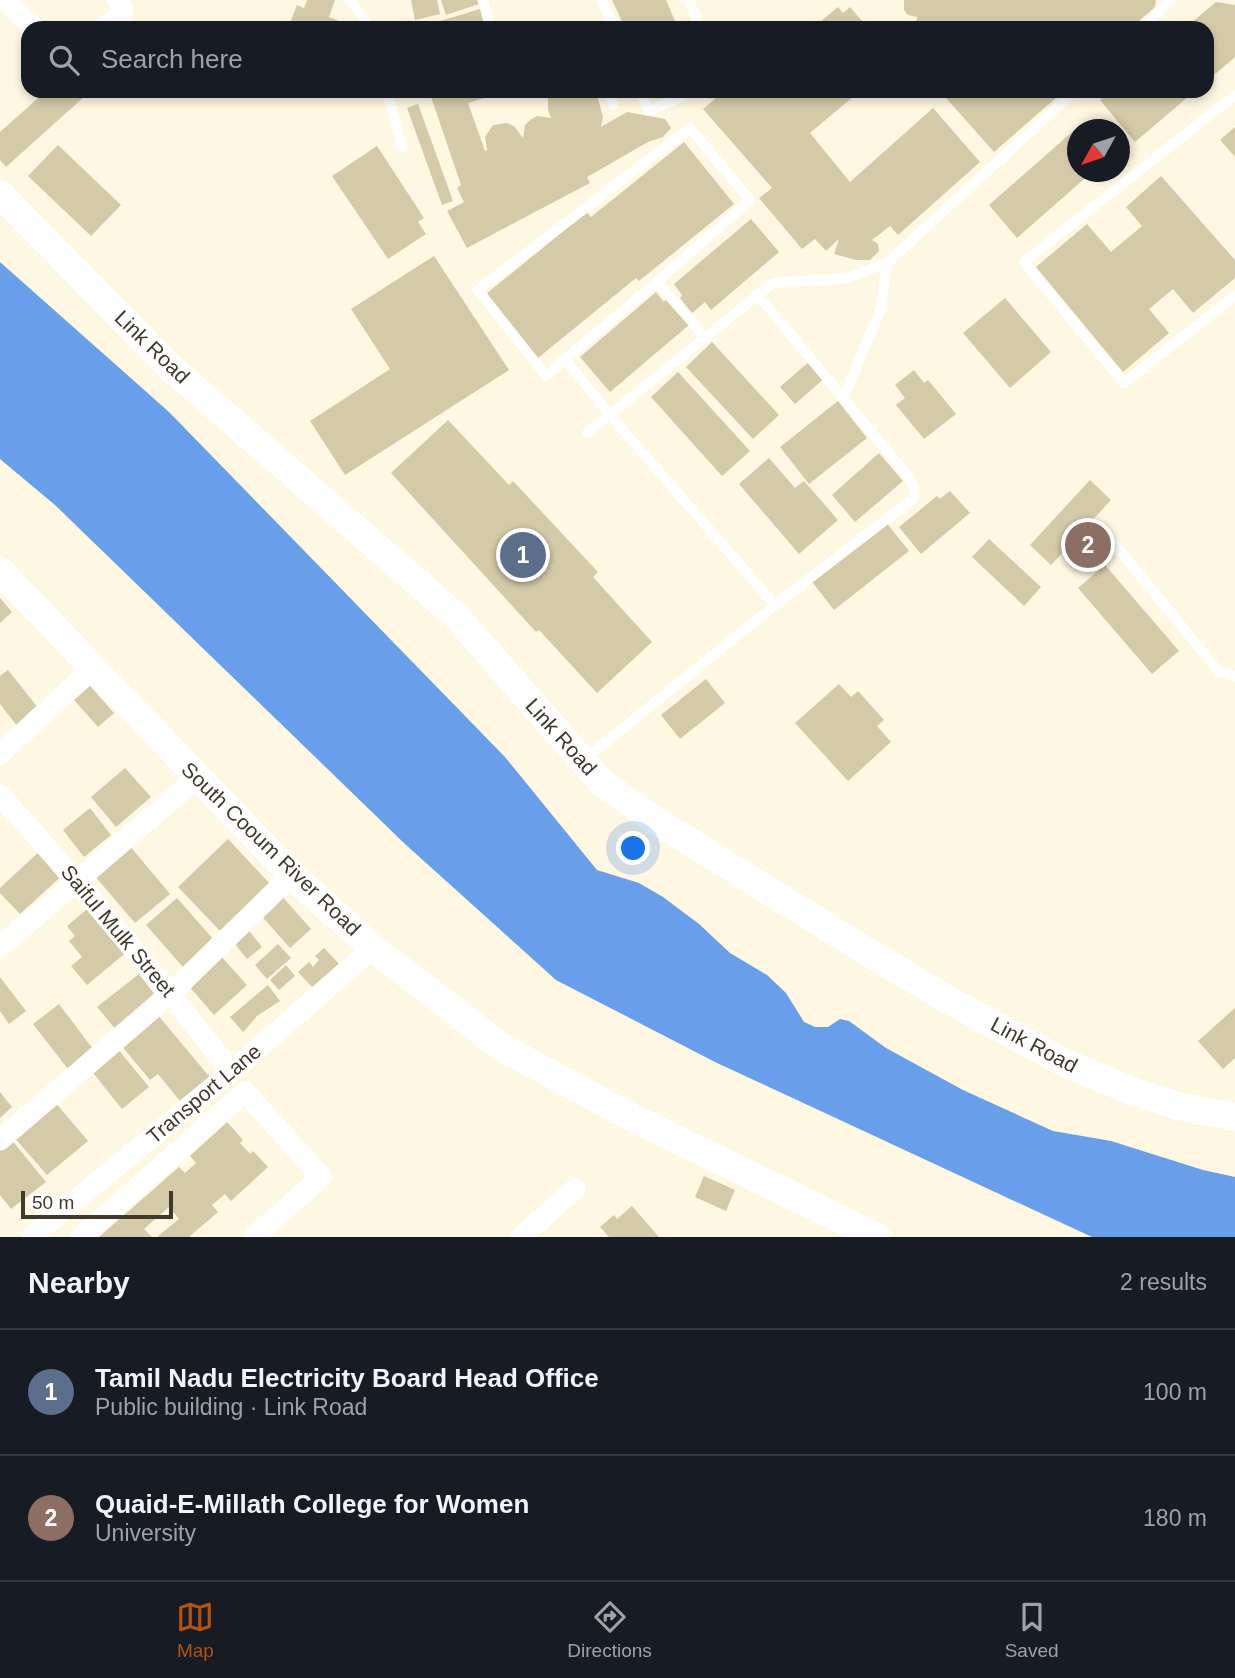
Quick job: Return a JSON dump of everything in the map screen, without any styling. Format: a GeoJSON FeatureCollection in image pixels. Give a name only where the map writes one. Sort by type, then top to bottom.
{"type":"FeatureCollection","features":[{"type":"Feature","properties":{"kind":"street"},"geometry":{"type":"LineString","coordinates":[[5,0],[27,21]]}},
{"type":"Feature","properties":{"kind":"street"},"geometry":{"type":"LineString","coordinates":[[113,21],[122,15],[123,9],[118,0]]}},
{"type":"Feature","properties":{"kind":"street","name":"Link Road"},"geometry":{"type":"LineString","coordinates":[[0,194],[170,367],[456,616],[603,784],[683,838],[910,977],[1065,1063],[1137,1093],[1178,1106],[1235,1117]]}},
{"type":"Feature","properties":{"kind":"street","name":"South Cooum River Road"},"geometry":{"type":"LineString","coordinates":[[0,571],[292,875],[373,948],[503,1048],[629,1116],[877,1237]]}},
{"type":"Feature","properties":{"kind":"street"},"geometry":{"type":"LineString","coordinates":[[0,754],[93,668]]}},
{"type":"Feature","properties":{"kind":"street"},"geometry":{"type":"LineString","coordinates":[[0,947],[197,778]]}},
{"type":"Feature","properties":{"kind":"street","name":"Saiful Mulk Street"},"geometry":{"type":"LineString","coordinates":[[0,795],[171,992],[231,1072]]}},
{"type":"Feature","properties":{"kind":"street"},"geometry":{"type":"LineString","coordinates":[[0,1140],[171,992],[292,875]]}},
{"type":"Feature","properties":{"kind":"street","name":"Transport Lane"},"geometry":{"type":"LineString","coordinates":[[32,1237],[231,1072],[373,948]]}},
{"type":"Feature","properties":{"kind":"street"},"geometry":{"type":"LineString","coordinates":[[81,1237],[245,1092],[321,1177],[254,1237]]}},
{"type":"Feature","properties":{"kind":"street"},"geometry":{"type":"LineString","coordinates":[[521,1237],[575,1189]]}},
{"type":"Feature","properties":{"kind":"lane"},"geometry":{"type":"LineString","coordinates":[[350,0],[366,21]]}},
{"type":"Feature","properties":{"kind":"lane"},"geometry":{"type":"LineString","coordinates":[[482,0],[488,21]]}},
{"type":"Feature","properties":{"kind":"lane"},"geometry":{"type":"LineString","coordinates":[[602,0],[611,21]]}},
{"type":"Feature","properties":{"kind":"lane"},"geometry":{"type":"LineString","coordinates":[[689,0],[697,21]]}},
{"type":"Feature","properties":{"kind":"lane"},"geometry":{"type":"LineString","coordinates":[[1150,21],[1170,0]]}},
{"type":"Feature","properties":{"kind":"lane"},"geometry":{"type":"LineString","coordinates":[[1235,95],[1024,262],[1125,383],[1235,296]]}},
{"type":"Feature","properties":{"kind":"lane"},"geometry":{"type":"LineString","coordinates":[[389,98],[402,147]]}},
{"type":"Feature","properties":{"kind":"lane"},"geometry":{"type":"LineString","coordinates":[[610,98],[613,105]]}},
{"type":"Feature","properties":{"kind":"lane"},"geometry":{"type":"LineString","coordinates":[[643,98],[649,111],[678,98]]}},
{"type":"Feature","properties":{"kind":"lane"},"geometry":{"type":"LineString","coordinates":[[587,433],[772,283],[846,278],[887,263],[1067,98]]}},
{"type":"Feature","properties":{"kind":"lane"},"geometry":{"type":"LineString","coordinates":[[690,128],[750,200],[657,282],[546,376],[478,290],[690,128]]}},
{"type":"Feature","properties":{"kind":"lane"},"geometry":{"type":"LineString","coordinates":[[843,398],[881,309],[887,263]]}},
{"type":"Feature","properties":{"kind":"lane"},"geometry":{"type":"LineString","coordinates":[[657,282],[705,337]]}},
{"type":"Feature","properties":{"kind":"lane"},"geometry":{"type":"LineString","coordinates":[[582,762],[775,605],[914,498],[914,487],[908,476],[757,294]]}},
{"type":"Feature","properties":{"kind":"lane"},"geometry":{"type":"LineString","coordinates":[[565,359],[609,414],[775,605]]}},
{"type":"Feature","properties":{"kind":"lane"},"geometry":{"type":"LineString","coordinates":[[1113,542],[1219,671],[1235,676]]}},
{"type":"Feature","properties":{"kind":"water"},"geometry":{"type":"Polygon","coordinates":[[[0,262],[169,412],[505,757],[597,870],[639,883],[663,897],[699,924],[730,953],[767,975],[786,993],[804,1022],[815,1027],[828,1027],[840,1019],[849,1021],[886,1048],[963,1090],[1053,1131],[1111,1141],[1203,1170],[1235,1177],[1235,1237],[1092,1237],[715,1062],[556,980],[405,844],[55,505],[0,459],[0,262]]]}},
{"type":"Feature","properties":{"kind":"building"},"geometry":{"type":"Polygon","coordinates":[[[307,0],[335,0],[329,17],[339,21],[291,21],[297,5],[304,8],[307,0]]]}},
{"type":"Feature","properties":{"kind":"building"},"geometry":{"type":"Polygon","coordinates":[[[411,0],[437,0],[440,14],[415,20],[411,0]]]}},
{"type":"Feature","properties":{"kind":"building"},"geometry":{"type":"Polygon","coordinates":[[[441,0],[477,0],[479,4],[446,15],[441,0]]]}},
{"type":"Feature","properties":{"kind":"building"},"geometry":{"type":"Polygon","coordinates":[[[612,0],[666,0],[675,21],[622,21],[612,0]]]}},
{"type":"Feature","properties":{"kind":"building"},"geometry":{"type":"Polygon","coordinates":[[[904,0],[1156,0],[1155,7],[1139,21],[916,21],[917,17],[908,15],[904,10],[904,0]]]}},
{"type":"Feature","properties":{"kind":"building"},"geometry":{"type":"Polygon","coordinates":[[[1216,2],[1235,5],[1235,57],[1214,75],[1214,21],[1193,21],[1216,2]]]}},
{"type":"Feature","properties":{"kind":"building"},"geometry":{"type":"Polygon","coordinates":[[[838,7],[843,13],[850,7],[862,21],[821,21],[838,7]]]}},
{"type":"Feature","properties":{"kind":"building"},"geometry":{"type":"Polygon","coordinates":[[[483,8],[486,21],[440,21],[483,8]]]}},
{"type":"Feature","properties":{"kind":"building"},"geometry":{"type":"Polygon","coordinates":[[[38,98],[83,98],[6,167],[0,160],[0,132],[38,98]]]}},
{"type":"Feature","properties":{"kind":"building"},"geometry":{"type":"Polygon","coordinates":[[[431,98],[484,98],[468,103],[485,151],[485,137],[493,125],[507,123],[514,126],[523,138],[525,125],[530,120],[537,116],[551,118],[548,110],[549,98],[598,98],[603,117],[601,127],[627,112],[665,119],[671,128],[663,137],[648,142],[587,177],[590,183],[467,248],[447,211],[464,202],[457,188],[461,185],[431,98]]]}},
{"type":"Feature","properties":{"kind":"building"},"geometry":{"type":"Polygon","coordinates":[[[716,98],[852,98],[810,133],[850,182],[933,108],[980,162],[898,235],[890,226],[872,240],[878,244],[879,251],[870,260],[856,260],[834,254],[839,239],[826,251],[815,239],[802,249],[759,198],[772,188],[703,109],[716,98]]]}},
{"type":"Feature","properties":{"kind":"building"},"geometry":{"type":"Polygon","coordinates":[[[946,98],[1056,98],[994,152],[946,98]]]}},
{"type":"Feature","properties":{"kind":"building"},"geometry":{"type":"Polygon","coordinates":[[[1102,98],[1187,98],[1135,142],[1130,136],[1130,119],[1116,119],[1100,100],[1102,98]]]}},
{"type":"Feature","properties":{"kind":"building"},"geometry":{"type":"Polygon","coordinates":[[[418,104],[453,201],[442,205],[407,108],[418,104]]]}},
{"type":"Feature","properties":{"kind":"building"},"geometry":{"type":"Polygon","coordinates":[[[1235,127],[1235,157],[1220,140],[1235,127]]]}},
{"type":"Feature","properties":{"kind":"building"},"geometry":{"type":"Polygon","coordinates":[[[1067,136],[1067,182],[1081,182],[1017,238],[989,205],[1067,136]]]}},
{"type":"Feature","properties":{"kind":"building"},"geometry":{"type":"Polygon","coordinates":[[[684,142],[734,204],[639,281],[636,278],[538,358],[486,294],[587,212],[591,217],[684,142]]]}},
{"type":"Feature","properties":{"kind":"building"},"geometry":{"type":"Polygon","coordinates":[[[58,145],[121,205],[91,236],[28,176],[58,145]]]}},
{"type":"Feature","properties":{"kind":"building"},"geometry":{"type":"Polygon","coordinates":[[[377,146],[424,218],[418,222],[426,234],[388,259],[332,176],[377,146]]]}},
{"type":"Feature","properties":{"kind":"building"},"geometry":{"type":"Polygon","coordinates":[[[1161,176],[1235,260],[1235,278],[1193,313],[1173,289],[1149,309],[1169,333],[1123,372],[1036,267],[1087,224],[1111,252],[1142,226],[1126,207],[1161,176]]]}},
{"type":"Feature","properties":{"kind":"building"},"geometry":{"type":"Polygon","coordinates":[[[751,219],[779,252],[711,310],[705,302],[692,313],[680,298],[682,295],[674,284],[751,219]]]}},
{"type":"Feature","properties":{"kind":"building"},"geometry":{"type":"Polygon","coordinates":[[[434,256],[509,370],[345,475],[310,421],[390,369],[351,309],[434,256]]]}},
{"type":"Feature","properties":{"kind":"building"},"geometry":{"type":"Polygon","coordinates":[[[656,292],[664,302],[667,299],[689,325],[610,392],[580,357],[656,292]]]}},
{"type":"Feature","properties":{"kind":"building"},"geometry":{"type":"Polygon","coordinates":[[[1005,298],[1051,352],[1010,388],[963,333],[1005,298]]]}},
{"type":"Feature","properties":{"kind":"building"},"geometry":{"type":"Polygon","coordinates":[[[712,342],[779,415],[753,439],[686,367],[712,342]]]}},
{"type":"Feature","properties":{"kind":"building"},"geometry":{"type":"Polygon","coordinates":[[[811,360],[826,377],[795,404],[780,387],[811,360]]]}},
{"type":"Feature","properties":{"kind":"building"},"geometry":{"type":"Polygon","coordinates":[[[914,370],[924,383],[928,380],[956,414],[924,439],[896,405],[905,398],[895,385],[914,370]]]}},
{"type":"Feature","properties":{"kind":"building"},"geometry":{"type":"Polygon","coordinates":[[[678,372],[750,451],[722,476],[651,397],[678,372]]]}},
{"type":"Feature","properties":{"kind":"building"},"geometry":{"type":"Polygon","coordinates":[[[838,401],[867,438],[809,484],[780,447],[838,401]]]}},
{"type":"Feature","properties":{"kind":"building"},"geometry":{"type":"Polygon","coordinates":[[[448,420],[509,485],[513,481],[598,572],[593,577],[652,642],[597,693],[539,630],[536,632],[391,473],[448,420]]]}},
{"type":"Feature","properties":{"kind":"building"},"geometry":{"type":"Polygon","coordinates":[[[879,453],[903,481],[855,522],[832,495],[879,453]]]}},
{"type":"Feature","properties":{"kind":"building"},"geometry":{"type":"Polygon","coordinates":[[[769,458],[795,488],[804,481],[838,520],[799,554],[739,484],[769,458]]]}},
{"type":"Feature","properties":{"kind":"building"},"geometry":{"type":"Polygon","coordinates":[[[1090,480],[1111,500],[1051,565],[1030,545],[1090,480]]]}},
{"type":"Feature","properties":{"kind":"building"},"geometry":{"type":"Polygon","coordinates":[[[950,491],[970,513],[921,554],[899,527],[937,496],[940,499],[950,491]]]}},
{"type":"Feature","properties":{"kind":"building"},"geometry":{"type":"Polygon","coordinates":[[[885,521],[909,551],[834,610],[810,579],[885,521]]]}},
{"type":"Feature","properties":{"kind":"building"},"geometry":{"type":"Polygon","coordinates":[[[989,539],[1041,587],[1024,606],[972,557],[989,539]]]}},
{"type":"Feature","properties":{"kind":"building"},"geometry":{"type":"Polygon","coordinates":[[[1105,565],[1179,651],[1152,674],[1078,588],[1105,565]]]}},
{"type":"Feature","properties":{"kind":"building"},"geometry":{"type":"Polygon","coordinates":[[[0,598],[12,612],[0,623],[0,598]]]}},
{"type":"Feature","properties":{"kind":"building"},"geometry":{"type":"Polygon","coordinates":[[[8,670],[39,709],[17,726],[0,704],[0,676],[8,670]]]}},
{"type":"Feature","properties":{"kind":"building"},"geometry":{"type":"Polygon","coordinates":[[[706,679],[725,703],[680,739],[661,715],[706,679]]]}},
{"type":"Feature","properties":{"kind":"building"},"geometry":{"type":"Polygon","coordinates":[[[839,684],[851,697],[858,691],[884,720],[877,726],[891,742],[848,781],[795,723],[839,684]]]}},
{"type":"Feature","properties":{"kind":"building"},"geometry":{"type":"Polygon","coordinates":[[[90,686],[114,713],[98,727],[74,700],[90,686]]]}},
{"type":"Feature","properties":{"kind":"building"},"geometry":{"type":"Polygon","coordinates":[[[125,768],[151,797],[116,827],[91,797],[125,768]]]}},
{"type":"Feature","properties":{"kind":"building"},"geometry":{"type":"Polygon","coordinates":[[[90,808],[111,835],[84,857],[63,830],[90,808]]]}},
{"type":"Feature","properties":{"kind":"building"},"geometry":{"type":"Polygon","coordinates":[[[228,839],[272,886],[222,933],[178,887],[228,839]]]}},
{"type":"Feature","properties":{"kind":"building"},"geometry":{"type":"Polygon","coordinates":[[[129,845],[170,894],[135,923],[94,875],[129,845]]]}},
{"type":"Feature","properties":{"kind":"building"},"geometry":{"type":"Polygon","coordinates":[[[43,848],[66,872],[20,914],[0,893],[0,888],[43,848]]]}},
{"type":"Feature","properties":{"kind":"building"},"geometry":{"type":"Polygon","coordinates":[[[280,894],[311,929],[290,948],[259,913],[280,894]]]}},
{"type":"Feature","properties":{"kind":"building"},"geometry":{"type":"Polygon","coordinates":[[[177,898],[214,940],[183,967],[146,925],[177,898]]]}},
{"type":"Feature","properties":{"kind":"building"},"geometry":{"type":"Polygon","coordinates":[[[92,905],[129,950],[87,985],[71,966],[82,957],[69,941],[75,936],[67,926],[92,905]]]}},
{"type":"Feature","properties":{"kind":"building"},"geometry":{"type":"Polygon","coordinates":[[[246,927],[262,947],[247,959],[231,939],[246,927]]]}},
{"type":"Feature","properties":{"kind":"building"},"geometry":{"type":"Polygon","coordinates":[[[278,944],[291,958],[267,979],[255,965],[278,944]]]}},
{"type":"Feature","properties":{"kind":"building"},"geometry":{"type":"Polygon","coordinates":[[[324,948],[341,966],[315,990],[298,972],[309,962],[313,967],[319,960],[315,956],[324,948]]]}},
{"type":"Feature","properties":{"kind":"building"},"geometry":{"type":"Polygon","coordinates":[[[220,955],[247,985],[214,1015],[187,984],[220,955]]]}},
{"type":"Feature","properties":{"kind":"building"},"geometry":{"type":"Polygon","coordinates":[[[286,965],[295,976],[279,990],[270,980],[286,965]]]}},
{"type":"Feature","properties":{"kind":"building"},"geometry":{"type":"Polygon","coordinates":[[[139,974],[158,999],[117,1031],[97,1007],[139,974]]]}},
{"type":"Feature","properties":{"kind":"building"},"geometry":{"type":"Polygon","coordinates":[[[0,977],[26,1011],[9,1024],[0,1011],[0,977]]]}},
{"type":"Feature","properties":{"kind":"building"},"geometry":{"type":"Polygon","coordinates":[[[268,985],[280,1001],[257,1016],[243,1032],[230,1017],[268,985]]]}},
{"type":"Feature","properties":{"kind":"building"},"geometry":{"type":"Polygon","coordinates":[[[59,1004],[93,1049],[68,1069],[33,1024],[59,1004]]]}},
{"type":"Feature","properties":{"kind":"building"},"geometry":{"type":"Polygon","coordinates":[[[1235,1008],[1235,1058],[1223,1069],[1198,1041],[1235,1008]]]}},
{"type":"Feature","properties":{"kind":"building"},"geometry":{"type":"Polygon","coordinates":[[[157,1014],[213,1081],[184,1106],[158,1074],[150,1080],[120,1044],[157,1014]]]}},
{"type":"Feature","properties":{"kind":"building"},"geometry":{"type":"Polygon","coordinates":[[[117,1048],[149,1087],[122,1109],[90,1069],[117,1048]]]}},
{"type":"Feature","properties":{"kind":"building"},"geometry":{"type":"Polygon","coordinates":[[[0,1092],[12,1107],[0,1118],[0,1092]]]}},
{"type":"Feature","properties":{"kind":"building"},"geometry":{"type":"Polygon","coordinates":[[[54,1101],[88,1141],[47,1175],[13,1136],[54,1101]]]}},
{"type":"Feature","properties":{"kind":"building"},"geometry":{"type":"Polygon","coordinates":[[[227,1122],[243,1140],[240,1143],[250,1154],[253,1151],[268,1167],[231,1201],[225,1194],[212,1205],[218,1212],[189,1237],[157,1237],[179,1219],[169,1207],[144,1229],[152,1237],[99,1237],[179,1167],[185,1173],[196,1163],[190,1156],[227,1122]]]}},
{"type":"Feature","properties":{"kind":"building"},"geometry":{"type":"Polygon","coordinates":[[[11,1139],[46,1182],[11,1209],[0,1195],[0,1148],[11,1139]]]}},
{"type":"Feature","properties":{"kind":"building"},"geometry":{"type":"Polygon","coordinates":[[[704,1176],[735,1190],[726,1211],[695,1197],[704,1176]]]}},
{"type":"Feature","properties":{"kind":"building"},"geometry":{"type":"Polygon","coordinates":[[[632,1206],[659,1237],[609,1237],[600,1227],[614,1215],[617,1219],[632,1206]]]}},
{"type":"Feature","properties":{"kind":"place","name":"Quaid-E-Millath College for Women"},"geometry":{"type":"Point","coordinates":[1088,545]}},
{"type":"Feature","properties":{"kind":"place","name":"Tamil Nadu Electricity Board Head Office"},"geometry":{"type":"Point","coordinates":[523,555]}}]}
